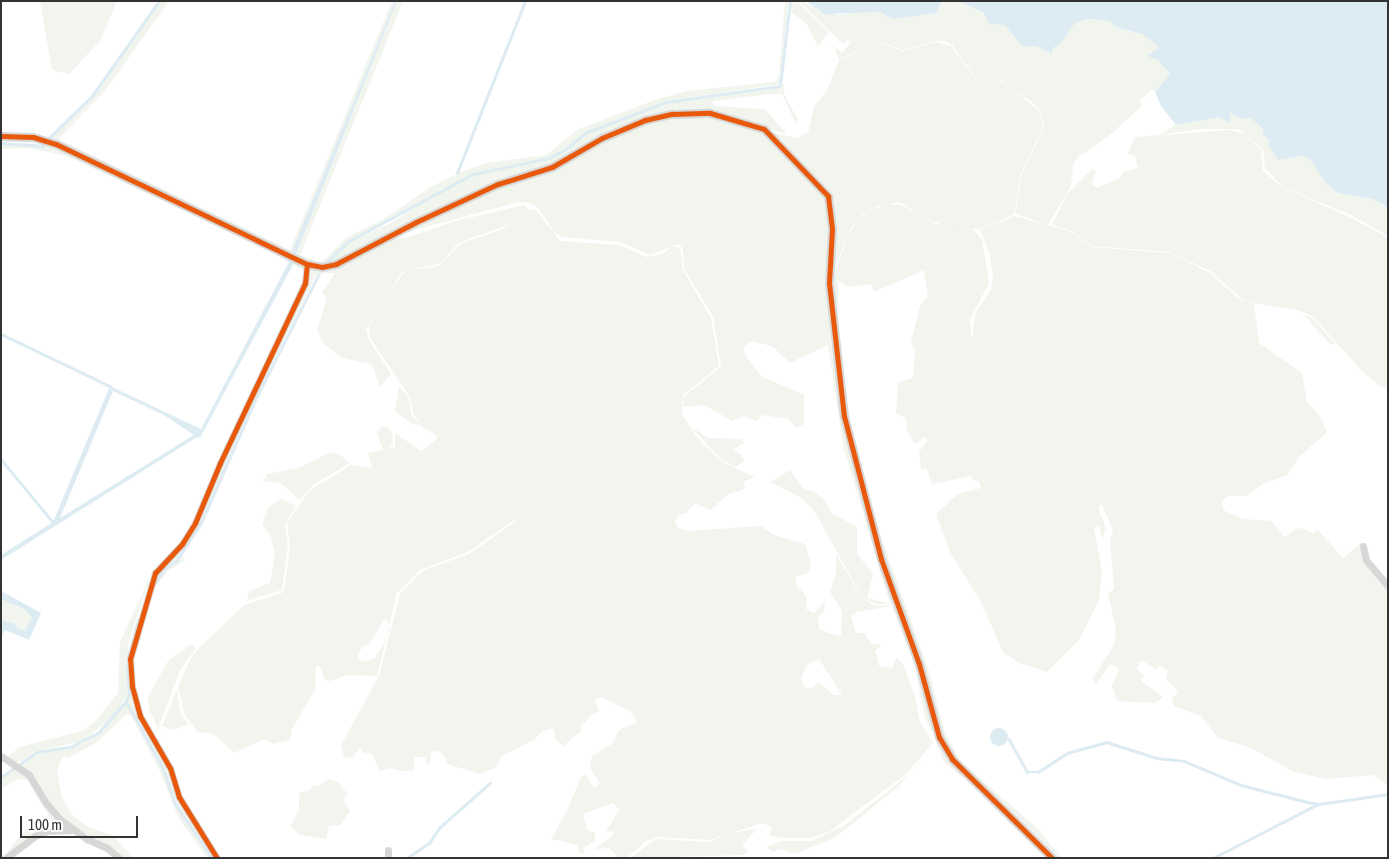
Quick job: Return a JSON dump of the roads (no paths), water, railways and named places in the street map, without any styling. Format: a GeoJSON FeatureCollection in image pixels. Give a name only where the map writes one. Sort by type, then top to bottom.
{"type":"FeatureCollection","features":[{"type":"Feature","properties":{"kind":"street"},"geometry":{"type":"LineString","coordinates":[[1,136],[33,137],[56,144],[308,264],[322,267],[336,264],[416,222],[498,184],[552,167],[602,138],[653,118],[672,114],[710,113],[764,129],[828,196],[832,229],[829,283],[844,416],[881,559],[919,664],[939,737],[952,759],[1052,858]]}},
{"type":"Feature","properties":{"kind":"street"},"geometry":{"type":"LineString","coordinates":[[217,858],[179,797],[170,768],[140,716],[132,686],[130,659],[155,573],[182,544],[195,523],[227,446],[305,283],[308,264]]}},
{"type":"Feature","properties":{"kind":"street"},"geometry":{"type":"LineString","coordinates":[[1363,546],[1366,560],[1388,586]]}},
{"type":"Feature","properties":{"kind":"street"},"geometry":{"type":"LineString","coordinates":[[1,756],[29,775],[45,802],[74,830],[119,858]]}},
{"type":"Feature","properties":{"kind":"street"},"geometry":{"type":"LineString","coordinates":[[6,858],[35,836],[47,831],[74,830]]}},
{"type":"Feature","properties":{"kind":"waterway"},"geometry":{"type":"LineString","coordinates":[[49,138],[92,96],[159,1]]}},
{"type":"Feature","properties":{"kind":"waterway"},"geometry":{"type":"LineString","coordinates":[[457,173],[525,1]]}},
{"type":"Feature","properties":{"kind":"waterway"},"geometry":{"type":"LineString","coordinates":[[327,262],[349,241],[473,174],[549,158],[565,150],[585,133],[666,102],[780,86],[790,1]]}},
{"type":"Feature","properties":{"kind":"waterway"},"geometry":{"type":"LineString","coordinates":[[1,143],[43,146]]}},
{"type":"Feature","properties":{"kind":"waterway"},"geometry":{"type":"LineString","coordinates":[[155,583],[163,570],[176,561],[201,523],[255,400],[319,274]]}},
{"type":"Feature","properties":{"kind":"waterway"},"geometry":{"type":"LineString","coordinates":[[1,334],[110,386]]}},
{"type":"Feature","properties":{"kind":"waterway"},"geometry":{"type":"LineString","coordinates":[[1,459],[53,522]]}},
{"type":"Feature","properties":{"kind":"waterway"},"geometry":{"type":"LineString","coordinates":[[128,657],[138,620]]}},
{"type":"Feature","properties":{"kind":"waterway"},"geometry":{"type":"LineString","coordinates":[[1,777],[37,752],[70,747],[99,732],[126,701],[129,693],[127,668]]}},
{"type":"Feature","properties":{"kind":"waterway"},"geometry":{"type":"LineString","coordinates":[[126,701],[163,768],[176,805],[212,858]]}},
{"type":"Feature","properties":{"kind":"waterway"},"geometry":{"type":"LineString","coordinates":[[1009,739],[1027,772],[1038,772],[1067,753],[1107,742],[1157,758],[1184,761],[1241,785],[1307,802],[1319,804],[1388,794]]}},
{"type":"Feature","properties":{"kind":"waterway"},"geometry":{"type":"LineString","coordinates":[[407,858],[429,843],[439,828],[490,783]]}},
{"type":"Feature","properties":{"kind":"waterway"},"geometry":{"type":"LineString","coordinates":[[1213,858],[1318,804]]}}]}
